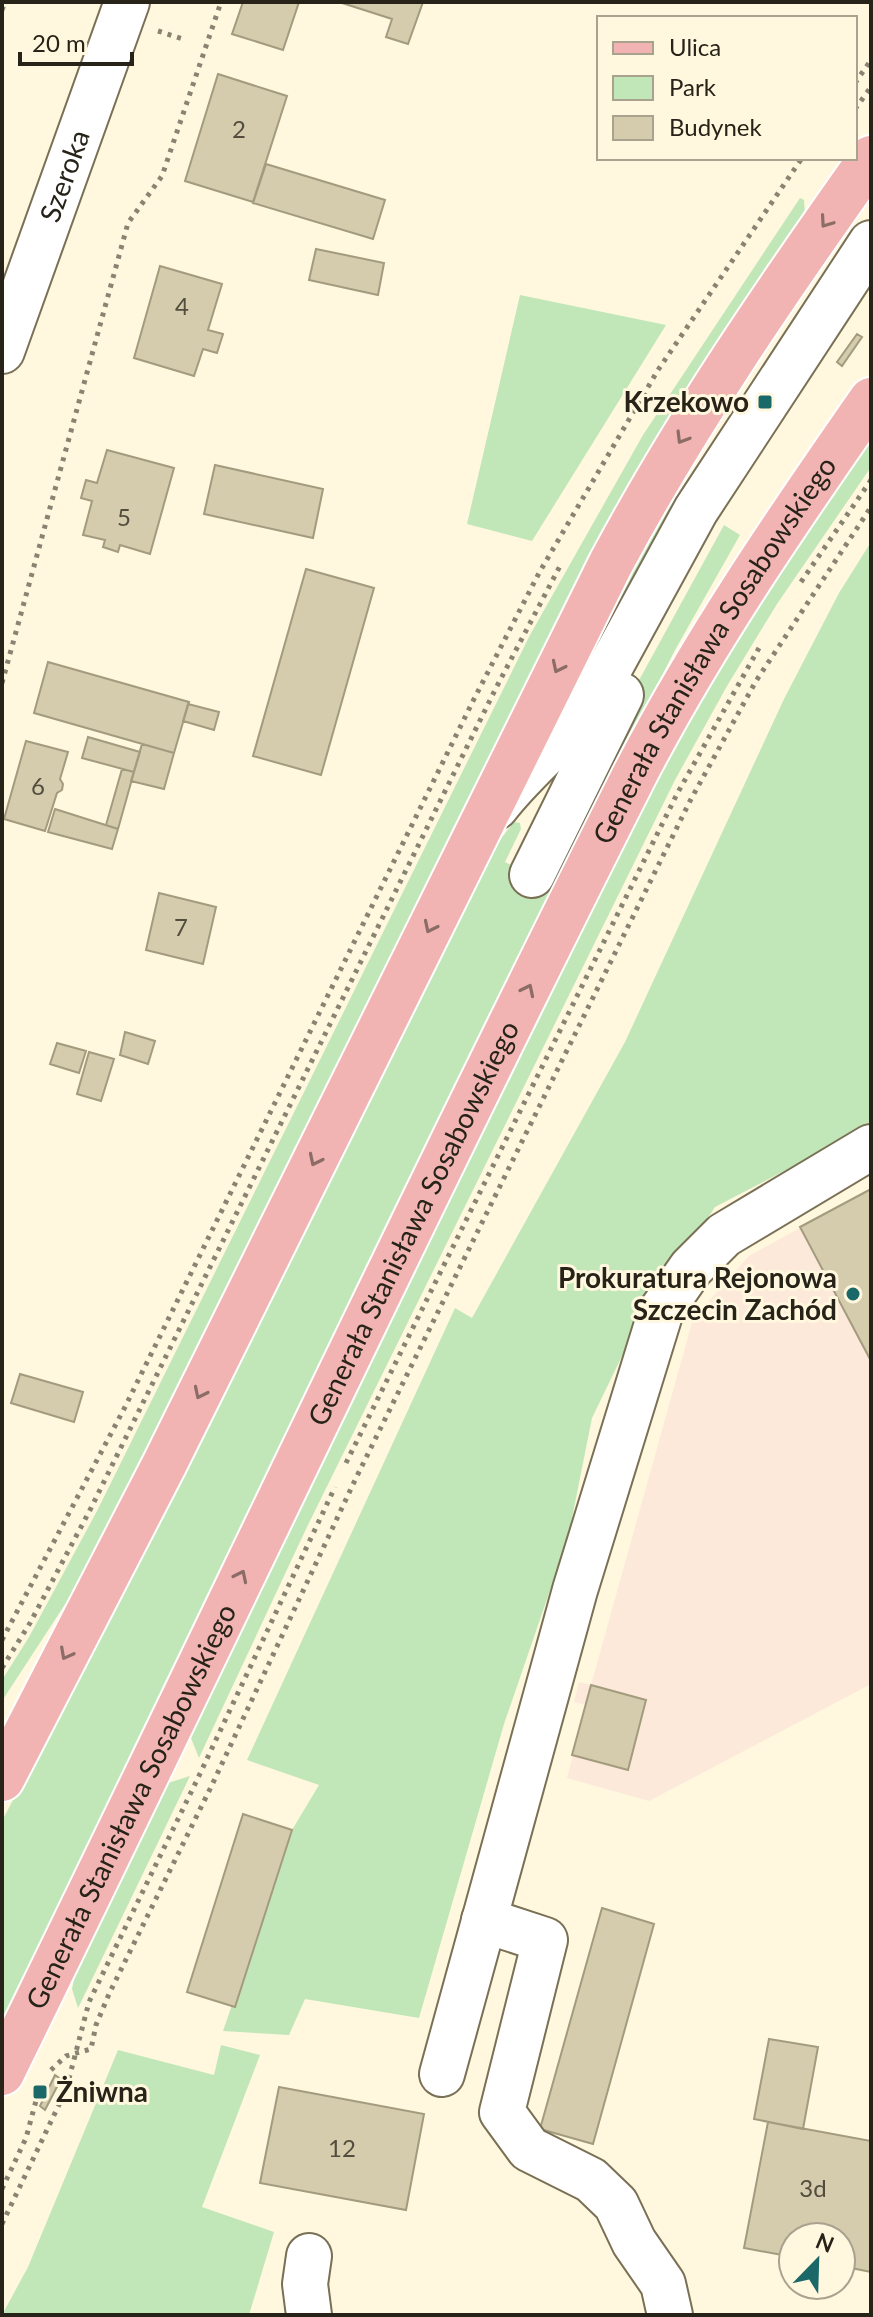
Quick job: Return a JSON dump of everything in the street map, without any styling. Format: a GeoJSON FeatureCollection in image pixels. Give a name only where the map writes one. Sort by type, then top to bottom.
{"type":"FeatureCollection","features":[{"type":"Feature","properties":{"kind":"main road"},"geometry":{"type":"LineString","coordinates":[[2,1779],[164,1465],[586,611],[653,485],[761,314],[871,158]]}},
{"type":"Feature","properties":{"kind":"main road","name":"Generała Stanisława Sosabowskiego"},"geometry":{"type":"LineString","coordinates":[[21,2082],[140,1792],[290,1472],[635,774],[700,656],[761,558],[871,400]]}},
{"type":"Feature","properties":{"kind":"street","name":"Szeroka"},"geometry":{"type":"LineString","coordinates":[[2,351],[127,2]]}},
{"type":"Feature","properties":{"kind":"street"},"geometry":{"type":"LineString","coordinates":[[522,870],[696,510],[871,243]]}},
{"type":"Feature","properties":{"kind":"street"},"geometry":{"type":"LineString","coordinates":[[465,857],[498,804],[616,679],[680,583],[732,494],[871,283]]}},
{"type":"Feature","properties":{"kind":"street"},"geometry":{"type":"LineString","coordinates":[[563,919],[581,865],[594,771],[610,722],[616,679]]}},
{"type":"Feature","properties":{"kind":"street"},"geometry":{"type":"LineString","coordinates":[[442,2074],[575,1590],[661,1311],[691,1268],[724,1235],[871,1147]]}},
{"type":"Feature","properties":{"kind":"street"},"geometry":{"type":"LineString","coordinates":[[484,1920],[545,1940],[502,2112],[529,2149],[591,2180],[616,2204],[634,2242],[663,2284],[670,2315]]}},
{"type":"Feature","properties":{"kind":"street"},"geometry":{"type":"LineString","coordinates":[[309,2256],[305,2284],[309,2315]]}},
{"type":"Feature","properties":{"kind":"path"},"geometry":{"type":"LineString","coordinates":[[2,10],[5,2]]}},
{"type":"Feature","properties":{"kind":"path"},"geometry":{"type":"LineString","coordinates":[[2,683],[128,223],[162,176],[221,2]]}},
{"type":"Feature","properties":{"kind":"path"},"geometry":{"type":"LineString","coordinates":[[857,80],[871,60]]}},
{"type":"Feature","properties":{"kind":"path"},"geometry":{"type":"LineString","coordinates":[[868,98],[871,87]]}},
{"type":"Feature","properties":{"kind":"path"},"geometry":{"type":"LineString","coordinates":[[2,1640],[125,1407],[539,573],[658,370],[801,160]]}},
{"type":"Feature","properties":{"kind":"path"},"geometry":{"type":"LineString","coordinates":[[800,584],[871,480]]}},
{"type":"Feature","properties":{"kind":"path"},"geometry":{"type":"LineString","coordinates":[[48,2073],[66,2056],[91,2049],[103,2007],[322,1548],[690,801],[756,681],[871,507]]}},
{"type":"Feature","properties":{"kind":"path"},"geometry":{"type":"LineString","coordinates":[[342,1472],[671,805],[760,646]]}},
{"type":"Feature","properties":{"kind":"path"},"geometry":{"type":"LineString","coordinates":[[2,2224],[66,2090],[89,2002],[337,1483]]}},
{"type":"Feature","properties":{"kind":"path"},"geometry":{"type":"LineString","coordinates":[[2,2189],[26,2138],[21,2082]]}},
{"type":"Feature","properties":{"kind":"shaded area"},"geometry":{"type":"Polygon","coordinates":[[[871,1189],[871,1684],[649,1801],[567,1778],[586,1705],[574,1702],[579,1682],[591,1685],[693,1319],[749,1256],[871,1189]]]}},
{"type":"Feature","properties":{"kind":"green space"},"geometry":{"type":"Polygon","coordinates":[[[800,198],[804,200],[805,215],[90,1566],[2,1701],[2,1680],[29,1637],[97,1511],[530,635],[643,435],[800,198]]]}},
{"type":"Feature","properties":{"kind":"green space"},"geometry":{"type":"Polygon","coordinates":[[[520,295],[666,325],[532,541],[467,524],[520,295]]]}},
{"type":"Feature","properties":{"kind":"green space"},"geometry":{"type":"Polygon","coordinates":[[[871,433],[871,467],[777,604],[675,780],[306,1529],[199,1758],[189,1733],[240,1623],[659,770],[714,672],[871,433]]]}},
{"type":"Feature","properties":{"kind":"green space"},"geometry":{"type":"Polygon","coordinates":[[[673,496],[690,505],[624,624],[565,700],[608,614],[673,496]]]}},
{"type":"Feature","properties":{"kind":"green space"},"geometry":{"type":"Polygon","coordinates":[[[724,525],[740,535],[675,650],[621,756],[614,755],[632,693],[724,525]]]}},
{"type":"Feature","properties":{"kind":"green space"},"geometry":{"type":"Polygon","coordinates":[[[871,542],[871,1121],[834,1145],[715,1207],[637,1325],[592,1418],[568,1538],[504,1724],[419,2018],[305,1999],[289,2035],[223,2031],[292,1830],[319,1785],[247,1760],[455,1308],[472,1318],[625,1042],[784,699],[839,593],[871,542]]]}},
{"type":"Feature","properties":{"kind":"green space"},"geometry":{"type":"Polygon","coordinates":[[[514,822],[520,823],[521,829],[505,862],[539,879],[559,868],[554,892],[301,1403],[2,2027],[2,1821],[150,1536],[484,860],[514,822]]]}},
{"type":"Feature","properties":{"kind":"green space"},"geometry":{"type":"Polygon","coordinates":[[[190,1776],[78,2008],[72,1989],[76,1970],[165,1784],[190,1776]]]}},
{"type":"Feature","properties":{"kind":"green space"},"geometry":{"type":"Polygon","coordinates":[[[221,2045],[260,2055],[202,2207],[274,2232],[249,2315],[2,2315],[28,2267],[118,2050],[214,2075],[221,2045]]]}},
{"type":"Feature","properties":{"kind":"building"},"geometry":{"type":"Polygon","coordinates":[[[243,2],[299,2],[283,50],[232,34],[243,2]]]}},
{"type":"Feature","properties":{"kind":"building"},"geometry":{"type":"Polygon","coordinates":[[[339,2],[423,2],[408,44],[386,37],[392,19],[339,2]]]}},
{"type":"Feature","properties":{"kind":"building"},"geometry":{"type":"Polygon","coordinates":[[[218,74],[287,96],[253,202],[185,181],[218,74]]]}},
{"type":"Feature","properties":{"kind":"building"},"geometry":{"type":"Polygon","coordinates":[[[266,164],[385,200],[373,239],[253,203],[266,164]]]}},
{"type":"Feature","properties":{"kind":"building"},"geometry":{"type":"Polygon","coordinates":[[[316,249],[384,263],[378,295],[309,280],[316,249]]]}},
{"type":"Feature","properties":{"kind":"building"},"geometry":{"type":"Polygon","coordinates":[[[160,266],[222,284],[208,330],[223,334],[217,353],[203,349],[194,376],[134,358],[160,266]]]}},
{"type":"Feature","properties":{"kind":"building"},"geometry":{"type":"Polygon","coordinates":[[[857,334],[862,337],[842,366],[837,362],[857,334]]]}},
{"type":"Feature","properties":{"kind":"building"},"geometry":{"type":"Polygon","coordinates":[[[107,450],[174,468],[150,554],[120,545],[118,552],[103,547],[105,540],[83,535],[92,501],[81,498],[86,480],[97,483],[107,450]]]}},
{"type":"Feature","properties":{"kind":"building"},"geometry":{"type":"Polygon","coordinates":[[[215,465],[323,489],[313,538],[204,514],[215,465]]]}},
{"type":"Feature","properties":{"kind":"building"},"geometry":{"type":"Polygon","coordinates":[[[306,569],[374,588],[321,775],[253,756],[306,569]]]}},
{"type":"Feature","properties":{"kind":"building"},"geometry":{"type":"Polygon","coordinates":[[[48,662],[189,702],[174,753],[34,713],[48,662]]]}},
{"type":"Feature","properties":{"kind":"building"},"geometry":{"type":"Polygon","coordinates":[[[188,704],[219,712],[214,730],[183,721],[188,704]]]}},
{"type":"Feature","properties":{"kind":"building"},"geometry":{"type":"Polygon","coordinates":[[[88,737],[140,752],[134,772],[82,758],[88,737]]]}},
{"type":"Feature","properties":{"kind":"building"},"geometry":{"type":"Polygon","coordinates":[[[26,741],[68,752],[60,779],[62,790],[57,793],[45,831],[4,819],[26,741]]]}},
{"type":"Feature","properties":{"kind":"building"},"geometry":{"type":"Polygon","coordinates":[[[142,744],[174,753],[164,789],[131,781],[142,744]]]}},
{"type":"Feature","properties":{"kind":"building"},"geometry":{"type":"Polygon","coordinates":[[[122,769],[134,772],[118,829],[106,825],[122,769]]]}},
{"type":"Feature","properties":{"kind":"building"},"geometry":{"type":"Polygon","coordinates":[[[55,809],[118,829],[112,849],[48,832],[55,809]]]}},
{"type":"Feature","properties":{"kind":"building"},"geometry":{"type":"Polygon","coordinates":[[[159,893],[216,907],[203,964],[146,950],[159,893]]]}},
{"type":"Feature","properties":{"kind":"building"},"geometry":{"type":"Polygon","coordinates":[[[125,1032],[155,1041],[148,1064],[120,1055],[125,1032]]]}},
{"type":"Feature","properties":{"kind":"building"},"geometry":{"type":"Polygon","coordinates":[[[57,1043],[86,1051],[79,1073],[50,1064],[57,1043]]]}},
{"type":"Feature","properties":{"kind":"building"},"geometry":{"type":"Polygon","coordinates":[[[89,1052],[114,1059],[101,1101],[77,1094],[89,1052]]]}},
{"type":"Feature","properties":{"kind":"building","name":"Prokuratura Rejonowa Szczecin Zachód"},"geometry":{"type":"Polygon","coordinates":[[[871,1189],[871,1361],[800,1227],[871,1189]]]}},
{"type":"Feature","properties":{"kind":"building"},"geometry":{"type":"Polygon","coordinates":[[[20,1374],[83,1392],[74,1422],[11,1403],[20,1374]]]}},
{"type":"Feature","properties":{"kind":"building"},"geometry":{"type":"Polygon","coordinates":[[[591,1685],[646,1700],[628,1770],[572,1755],[591,1685]]]}},
{"type":"Feature","properties":{"kind":"building"},"geometry":{"type":"Polygon","coordinates":[[[243,1814],[292,1830],[235,2007],[187,1992],[243,1814]]]}},
{"type":"Feature","properties":{"kind":"building"},"geometry":{"type":"Polygon","coordinates":[[[602,1908],[654,1924],[593,2144],[540,2129],[602,1908]]]}},
{"type":"Feature","properties":{"kind":"building"},"geometry":{"type":"Polygon","coordinates":[[[769,2039],[818,2047],[803,2129],[754,2119],[769,2039]]]}},
{"type":"Feature","properties":{"kind":"building"},"geometry":{"type":"Polygon","coordinates":[[[55,2075],[61,2079],[45,2110],[40,2106],[55,2075]]]}},
{"type":"Feature","properties":{"kind":"building"},"geometry":{"type":"Polygon","coordinates":[[[279,2087],[424,2114],[406,2210],[260,2183],[279,2087]]]}},
{"type":"Feature","properties":{"kind":"building"},"geometry":{"type":"Polygon","coordinates":[[[768,2122],[871,2141],[871,2272],[857,2269],[857,2221],[777,2221],[777,2254],[744,2248],[768,2122]]]}},
{"type":"Feature","properties":{"kind":"place","name":"Krzekowo"},"geometry":{"type":"Point","coordinates":[765,402]}},
{"type":"Feature","properties":{"kind":"place","name":"Prokuratura Rejonowa Szczecin Zachód"},"geometry":{"type":"Point","coordinates":[853,1294]}},
{"type":"Feature","properties":{"kind":"place","name":"Żniwna"},"geometry":{"type":"Point","coordinates":[40,2092]}}]}
